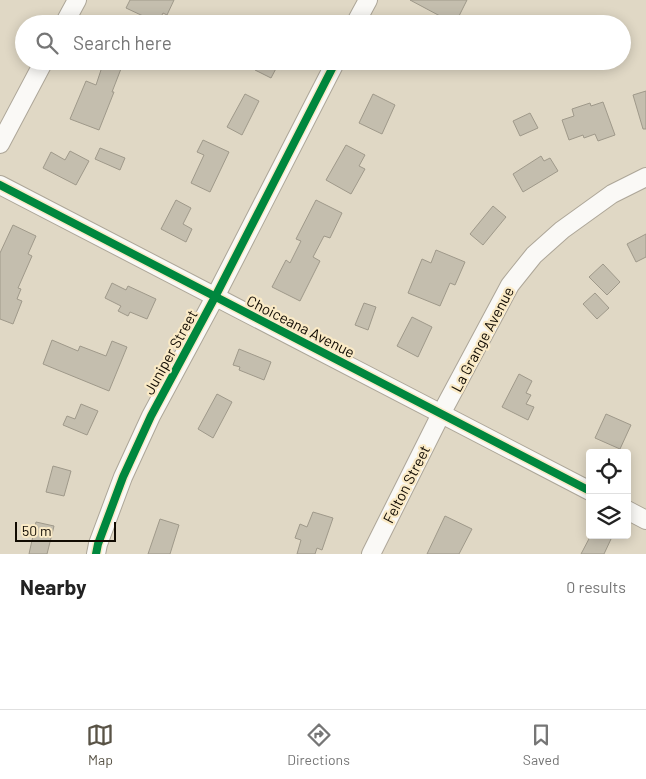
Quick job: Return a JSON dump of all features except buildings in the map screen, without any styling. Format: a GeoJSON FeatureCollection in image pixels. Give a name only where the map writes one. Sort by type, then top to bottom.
{"type":"FeatureCollection","features":[{"type":"Feature","properties":{"kind":"street"},"geometry":{"type":"LineString","coordinates":[[69,15],[77,0]]}},
{"type":"Feature","properties":{"kind":"street"},"geometry":{"type":"LineString","coordinates":[[360,15],[368,0]]}},
{"type":"Feature","properties":{"kind":"street"},"geometry":{"type":"LineString","coordinates":[[0,144],[39,70]]}},
{"type":"Feature","properties":{"kind":"street","name":"Juniper Street"},"geometry":{"type":"LineString","coordinates":[[96,554],[98,544],[124,477],[151,416],[215,297],[331,70]]}},
{"type":"Feature","properties":{"kind":"street","name":"La Grange Avenue"},"geometry":{"type":"LineString","coordinates":[[441,414],[510,285],[534,255],[562,230],[612,194],[646,177]]}},
{"type":"Feature","properties":{"kind":"street","name":"Choiceana Avenue"},"geometry":{"type":"LineString","coordinates":[[0,185],[586,489]]}},
{"type":"Feature","properties":{"kind":"street","name":"Felton Street"},"geometry":{"type":"LineString","coordinates":[[371,554],[441,414]]}},
{"type":"Feature","properties":{"kind":"street"},"geometry":{"type":"LineString","coordinates":[[631,512],[646,520]]}},
{"type":"Feature","properties":{"kind":"cycle path"},"geometry":{"type":"LineString","coordinates":[[96,554],[123,477],[151,416],[215,297],[331,70]]}},
{"type":"Feature","properties":{"kind":"cycle path"},"geometry":{"type":"LineString","coordinates":[[0,185],[586,489]]}}]}
